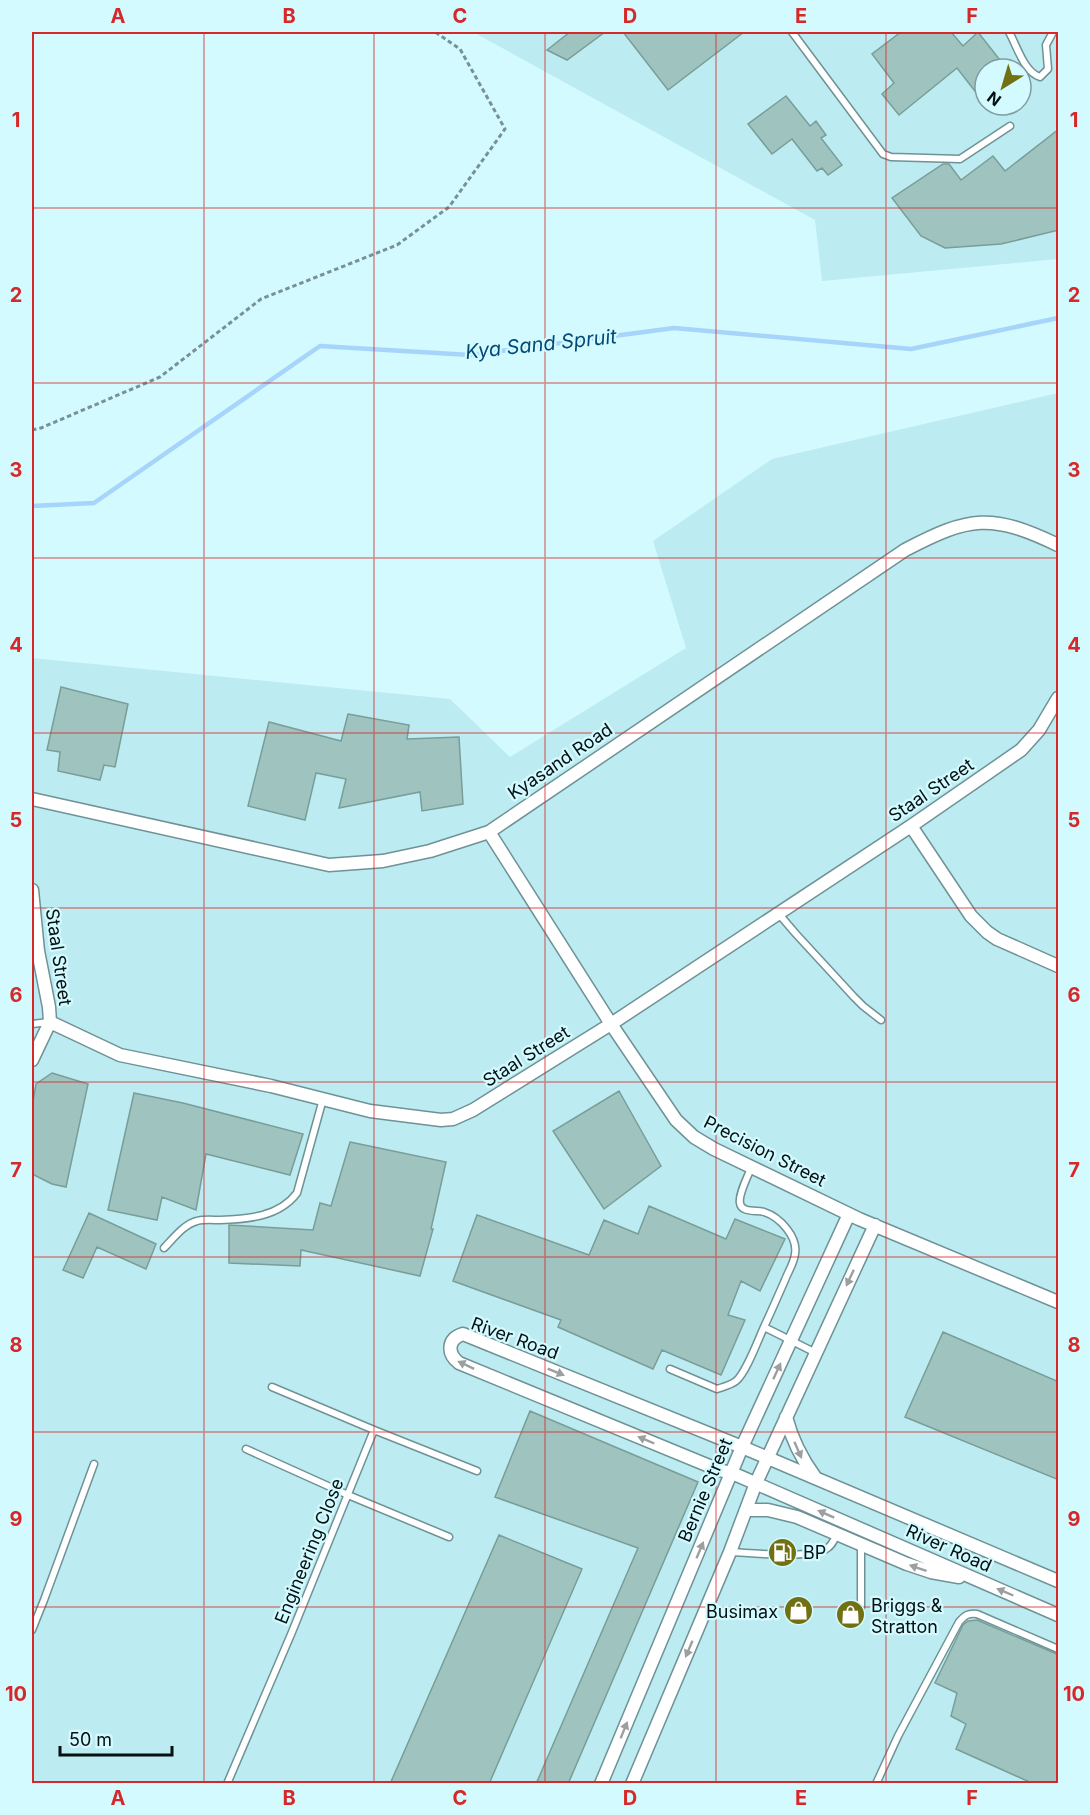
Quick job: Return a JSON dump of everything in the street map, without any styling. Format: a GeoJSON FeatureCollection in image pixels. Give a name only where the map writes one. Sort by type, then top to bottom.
{"type":"FeatureCollection","features":[{"type":"Feature","properties":{"kind":"street","name":"Kyasand Road"},"geometry":{"type":"LineString","coordinates":[[32,799],[329,865],[383,861],[429,851],[489,832],[905,550],[936,534],[959,525],[982,522],[1005,523],[1059,544]]}},
{"type":"Feature","properties":{"kind":"street","name":"Staal Street"},"geometry":{"type":"LineString","coordinates":[[32,890],[38,951],[50,1022],[120,1055],[271,1086],[370,1111],[423,1119],[453,1119],[473,1110],[611,1024],[911,826],[1021,750],[1039,730],[1059,698]]}},
{"type":"Feature","properties":{"kind":"street"},"geometry":{"type":"LineString","coordinates":[[911,826],[971,916],[987,932],[1006,943],[1059,966]]}},
{"type":"Feature","properties":{"kind":"street","name":"Precision Street"},"geometry":{"type":"LineString","coordinates":[[489,832],[611,1024],[676,1120],[694,1137],[714,1149],[849,1214],[1059,1302]]}},
{"type":"Feature","properties":{"kind":"street"},"geometry":{"type":"LineString","coordinates":[[32,1060],[50,1022]]}},
{"type":"Feature","properties":{"kind":"street","name":"Bernie Street"},"geometry":{"type":"LineString","coordinates":[[601,1784],[742,1447],[849,1214]]}},
{"type":"Feature","properties":{"kind":"street"},"geometry":{"type":"LineString","coordinates":[[632,1784],[730,1552],[756,1483],[875,1225]]}},
{"type":"Feature","properties":{"kind":"street","name":"River Road"},"geometry":{"type":"LineString","coordinates":[[1059,1581],[742,1447],[463,1334],[454,1338],[449,1349],[459,1363],[718,1470],[756,1483],[1059,1615]]}},
{"type":"Feature","properties":{"kind":"street"},"geometry":{"type":"LineString","coordinates":[[786,1417],[802,1460],[817,1479]]}},
{"type":"Feature","properties":{"kind":"street"},"geometry":{"type":"LineString","coordinates":[[746,1510],[783,1512],[931,1572],[975,1580]]}},
{"type":"Feature","properties":{"kind":"lane"},"geometry":{"type":"LineString","coordinates":[[792,32],[883,154],[891,157],[960,159],[1010,126]]}},
{"type":"Feature","properties":{"kind":"lane"},"geometry":{"type":"LineString","coordinates":[[1009,32],[1029,70],[1040,77],[1048,69],[1046,45],[1053,32]]}},
{"type":"Feature","properties":{"kind":"lane"},"geometry":{"type":"LineString","coordinates":[[778,913],[854,997],[881,1020]]}},
{"type":"Feature","properties":{"kind":"lane"},"geometry":{"type":"LineString","coordinates":[[32,1024],[50,1022]]}},
{"type":"Feature","properties":{"kind":"lane"},"geometry":{"type":"LineString","coordinates":[[164,1248],[190,1224],[198,1220],[259,1216],[283,1207],[292,1200],[297,1193],[323,1099]]}},
{"type":"Feature","properties":{"kind":"lane"},"geometry":{"type":"LineString","coordinates":[[670,1369],[717,1389],[735,1381],[742,1374],[793,1262],[795,1246],[787,1229],[766,1213],[741,1207],[739,1202],[751,1167]]}},
{"type":"Feature","properties":{"kind":"lane"},"geometry":{"type":"LineString","coordinates":[[764,1327],[816,1353]]}},
{"type":"Feature","properties":{"kind":"lane"},"geometry":{"type":"LineString","coordinates":[[272,1387],[477,1471]]}},
{"type":"Feature","properties":{"kind":"lane","name":"Engineering Close"},"geometry":{"type":"LineString","coordinates":[[227,1784],[374,1430]]}},
{"type":"Feature","properties":{"kind":"lane"},"geometry":{"type":"LineString","coordinates":[[246,1449],[449,1537]]}},
{"type":"Feature","properties":{"kind":"lane"},"geometry":{"type":"LineString","coordinates":[[32,1630],[94,1464]]}},
{"type":"Feature","properties":{"kind":"lane"},"geometry":{"type":"LineString","coordinates":[[730,1552],[806,1554],[828,1548],[834,1542],[837,1533]]}},
{"type":"Feature","properties":{"kind":"lane"},"geometry":{"type":"LineString","coordinates":[[861,1544],[861,1607]]}},
{"type":"Feature","properties":{"kind":"lane"},"geometry":{"type":"LineString","coordinates":[[876,1784],[898,1736],[964,1616],[970,1613],[977,1614],[1059,1649]]}},
{"type":"Feature","properties":{"kind":"path"},"geometry":{"type":"LineString","coordinates":[[32,430],[160,377],[261,299],[397,245],[449,207],[505,129],[460,49],[435,32]]}},
{"type":"Feature","properties":{"kind":"shaded area"},"geometry":{"type":"Polygon","coordinates":[[[473,32],[1058,32],[1058,259],[822,281],[815,220],[473,32]]]}},
{"type":"Feature","properties":{"kind":"shaded area"},"geometry":{"type":"Polygon","coordinates":[[[1058,393],[1058,1783],[32,1783],[32,658],[450,699],[510,757],[686,648],[653,541],[772,459],[1058,393]]]}},
{"type":"Feature","properties":{"kind":"building"},"geometry":{"type":"Polygon","coordinates":[[[570,32],[605,32],[567,60],[547,50],[570,32]]]}},
{"type":"Feature","properties":{"kind":"building"},"geometry":{"type":"Polygon","coordinates":[[[623,32],[744,32],[668,90],[623,32]]]}},
{"type":"Feature","properties":{"kind":"building"},"geometry":{"type":"Polygon","coordinates":[[[901,32],[951,32],[963,46],[978,32],[998,57],[973,57],[973,89],[957,68],[899,115],[882,94],[894,83],[872,54],[901,32]]]}},
{"type":"Feature","properties":{"kind":"building"},"geometry":{"type":"Polygon","coordinates":[[[786,96],[810,126],[816,121],[826,135],[821,138],[842,165],[828,175],[822,168],[817,171],[792,139],[772,154],[748,124],[786,96]]]}},
{"type":"Feature","properties":{"kind":"building"},"geometry":{"type":"Polygon","coordinates":[[[1059,129],[1059,230],[1001,244],[945,248],[921,236],[892,198],[943,164],[949,164],[961,180],[993,156],[1005,171],[1059,129]]]}},
{"type":"Feature","properties":{"kind":"building"},"geometry":{"type":"Polygon","coordinates":[[[61,687],[128,704],[115,767],[104,765],[100,780],[58,771],[60,752],[47,750],[61,687]]]}},
{"type":"Feature","properties":{"kind":"building"},"geometry":{"type":"Polygon","coordinates":[[[348,714],[409,725],[407,739],[459,737],[463,804],[422,811],[420,792],[339,808],[346,779],[316,773],[305,820],[248,806],[269,722],[341,741],[348,714]]]}},
{"type":"Feature","properties":{"kind":"building"},"geometry":{"type":"Polygon","coordinates":[[[52,1073],[88,1084],[66,1187],[52,1184],[32,1174],[32,1107],[36,1084],[52,1073]]]}},
{"type":"Feature","properties":{"kind":"building"},"geometry":{"type":"Polygon","coordinates":[[[619,1091],[661,1166],[604,1209],[553,1131],[619,1091]]]}},
{"type":"Feature","properties":{"kind":"building"},"geometry":{"type":"Polygon","coordinates":[[[134,1093],[183,1103],[303,1134],[290,1175],[206,1154],[196,1210],[162,1197],[157,1220],[108,1210],[134,1093]]]}},
{"type":"Feature","properties":{"kind":"building"},"geometry":{"type":"Polygon","coordinates":[[[350,1142],[446,1162],[431,1229],[433,1229],[420,1276],[301,1250],[300,1266],[229,1263],[229,1225],[313,1230],[320,1203],[331,1206],[350,1142]]]}},
{"type":"Feature","properties":{"kind":"building"},"geometry":{"type":"Polygon","coordinates":[[[649,1206],[726,1239],[735,1219],[785,1239],[760,1291],[741,1281],[728,1315],[745,1320],[721,1375],[662,1350],[653,1369],[558,1327],[561,1320],[453,1281],[477,1215],[589,1255],[604,1220],[638,1234],[649,1206]]]}},
{"type":"Feature","properties":{"kind":"building"},"geometry":{"type":"Polygon","coordinates":[[[89,1213],[156,1244],[146,1269],[97,1247],[83,1278],[63,1270],[89,1213]]]}},
{"type":"Feature","properties":{"kind":"building"},"geometry":{"type":"Polygon","coordinates":[[[943,1332],[1059,1382],[1059,1480],[905,1417],[943,1332]]]}},
{"type":"Feature","properties":{"kind":"building"},"geometry":{"type":"Polygon","coordinates":[[[530,1411],[698,1482],[568,1784],[536,1784],[638,1548],[495,1497],[530,1411]]]}},
{"type":"Feature","properties":{"kind":"building"},"geometry":{"type":"Polygon","coordinates":[[[499,1535],[582,1569],[489,1784],[390,1784],[499,1535]]]}},
{"type":"Feature","properties":{"kind":"building"},"geometry":{"type":"Polygon","coordinates":[[[977,1620],[1059,1655],[1059,1784],[1034,1784],[956,1749],[966,1724],[951,1716],[957,1693],[935,1683],[963,1625],[968,1621],[977,1620]]]}},
{"type":"Feature","properties":{"kind":"waterway","name":"Kya Sand Spruit"},"geometry":{"type":"LineString","coordinates":[[32,506],[94,503],[320,346],[470,355],[674,328],[911,349],[1058,318]]}},
{"type":"Feature","properties":{"kind":"place","name":"BP"},"geometry":{"type":"Point","coordinates":[782,1552]}},
{"type":"Feature","properties":{"kind":"place","name":"Busimax"},"geometry":{"type":"Point","coordinates":[799,1611]}},
{"type":"Feature","properties":{"kind":"place","name":"Briggs & Stratton"},"geometry":{"type":"Point","coordinates":[850,1615]}}]}
